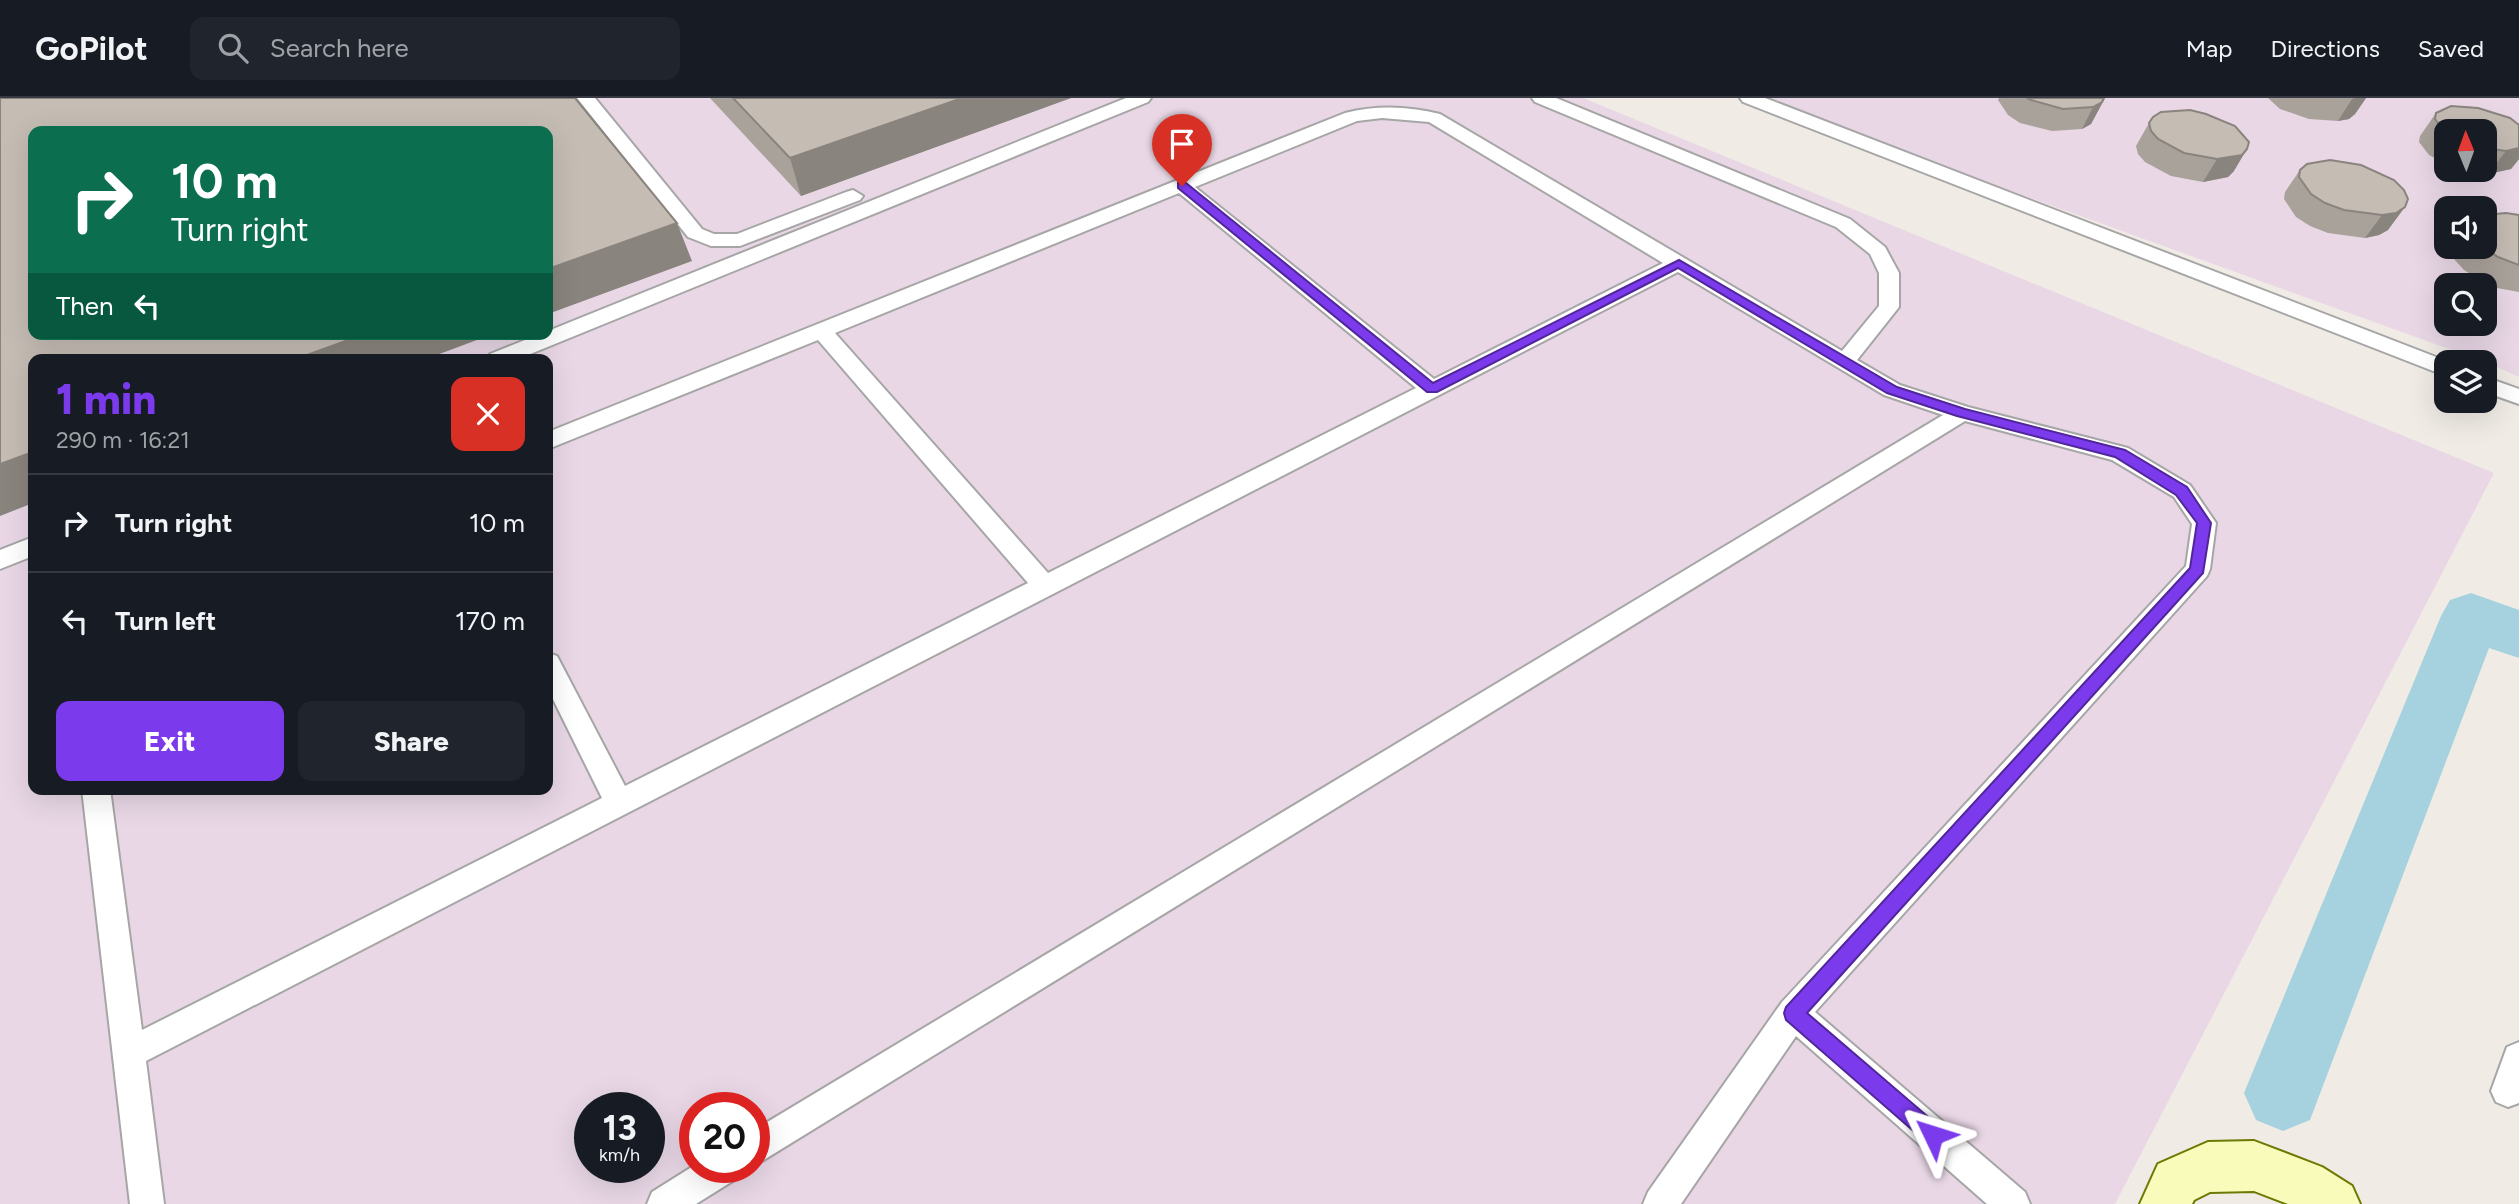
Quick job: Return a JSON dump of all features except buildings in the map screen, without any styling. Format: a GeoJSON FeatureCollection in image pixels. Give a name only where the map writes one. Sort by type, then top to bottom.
{"type":"FeatureCollection","features":[{"type":"Feature","properties":{"kind":"street"},"geometry":{"type":"LineString","coordinates":[[2166,1204],[2176,1182],[2208,1167],[2254,1166],[2304,1185],[2334,1204]]}},
{"type":"Feature","properties":{"kind":"lane"},"geometry":{"type":"LineString","coordinates":[[586,98],[695,233],[711,240],[740,240],[1037,124],[1104,113]]}},
{"type":"Feature","properties":{"kind":"lane"},"geometry":{"type":"LineString","coordinates":[[553,337],[1142,98]]}},
{"type":"Feature","properties":{"kind":"lane"},"geometry":{"type":"LineString","coordinates":[[1541,98],[1843,223],[1878,251],[1889,273],[1889,307],[1844,362]]}},
{"type":"Feature","properties":{"kind":"lane"},"geometry":{"type":"LineString","coordinates":[[1749,98],[2434,364]]}},
{"type":"Feature","properties":{"kind":"lane"},"geometry":{"type":"LineString","coordinates":[[553,439],[1351,117],[1373,111],[1403,111],[1434,118],[1892,390],[1962,413],[2120,454],[2182,491],[2204,523],[2198,569],[1793,1013],[1660,1204]]}},
{"type":"Feature","properties":{"kind":"lane"},"geometry":{"type":"LineString","coordinates":[[1182,186],[1432,389]]}},
{"type":"Feature","properties":{"kind":"lane"},"geometry":{"type":"LineString","coordinates":[[129,1054],[1679,263]]}},
{"type":"Feature","properties":{"kind":"lane"},"geometry":{"type":"LineString","coordinates":[[822,331],[1045,586]]}},
{"type":"Feature","properties":{"kind":"lane"},"geometry":{"type":"LineString","coordinates":[[510,354],[545,340]]}},
{"type":"Feature","properties":{"kind":"lane"},"geometry":{"type":"LineString","coordinates":[[2497,389],[2519,397]]}},
{"type":"Feature","properties":{"kind":"lane"},"geometry":{"type":"LineString","coordinates":[[770,1139],[1962,413]]}},
{"type":"Feature","properties":{"kind":"lane"},"geometry":{"type":"LineString","coordinates":[[0,560],[28,548]]}},
{"type":"Feature","properties":{"kind":"lane"},"geometry":{"type":"LineString","coordinates":[[553,673],[619,804]]}},
{"type":"Feature","properties":{"kind":"lane"},"geometry":{"type":"LineString","coordinates":[[97,795],[147,1204]]}},
{"type":"Feature","properties":{"kind":"lane"},"geometry":{"type":"LineString","coordinates":[[1793,1013],[2013,1204]]}},
{"type":"Feature","properties":{"kind":"lane"},"geometry":{"type":"LineString","coordinates":[[2508,1091],[2519,1058]]}},
{"type":"Feature","properties":{"kind":"lane"},"geometry":{"type":"LineString","coordinates":[[664,1204],[698,1183]]}},
{"type":"Feature","properties":{"kind":"shaded area"},"geometry":{"type":"Polygon","coordinates":[[[0,98],[1583,98],[2494,473],[2115,1204],[0,1204],[0,98]]]}},
{"type":"Feature","properties":{"kind":"shaded area"},"geometry":{"type":"Polygon","coordinates":[[[1753,98],[2519,98],[2519,377],[2497,367],[2497,350],[2452,350],[1753,98]]]}},
{"type":"Feature","properties":{"kind":"waterway"},"geometry":{"type":"LineString","coordinates":[[2283,1093],[2471,616],[2519,635]]}},
{"type":"Feature","properties":{"kind":"route"},"geometry":{"type":"LineString","coordinates":[[1182,186],[1432,389],[1679,263],[1892,390],[1962,413],[2120,454],[2182,491],[2204,523],[2198,569],[1793,1013],[1933,1135]]}}]}
